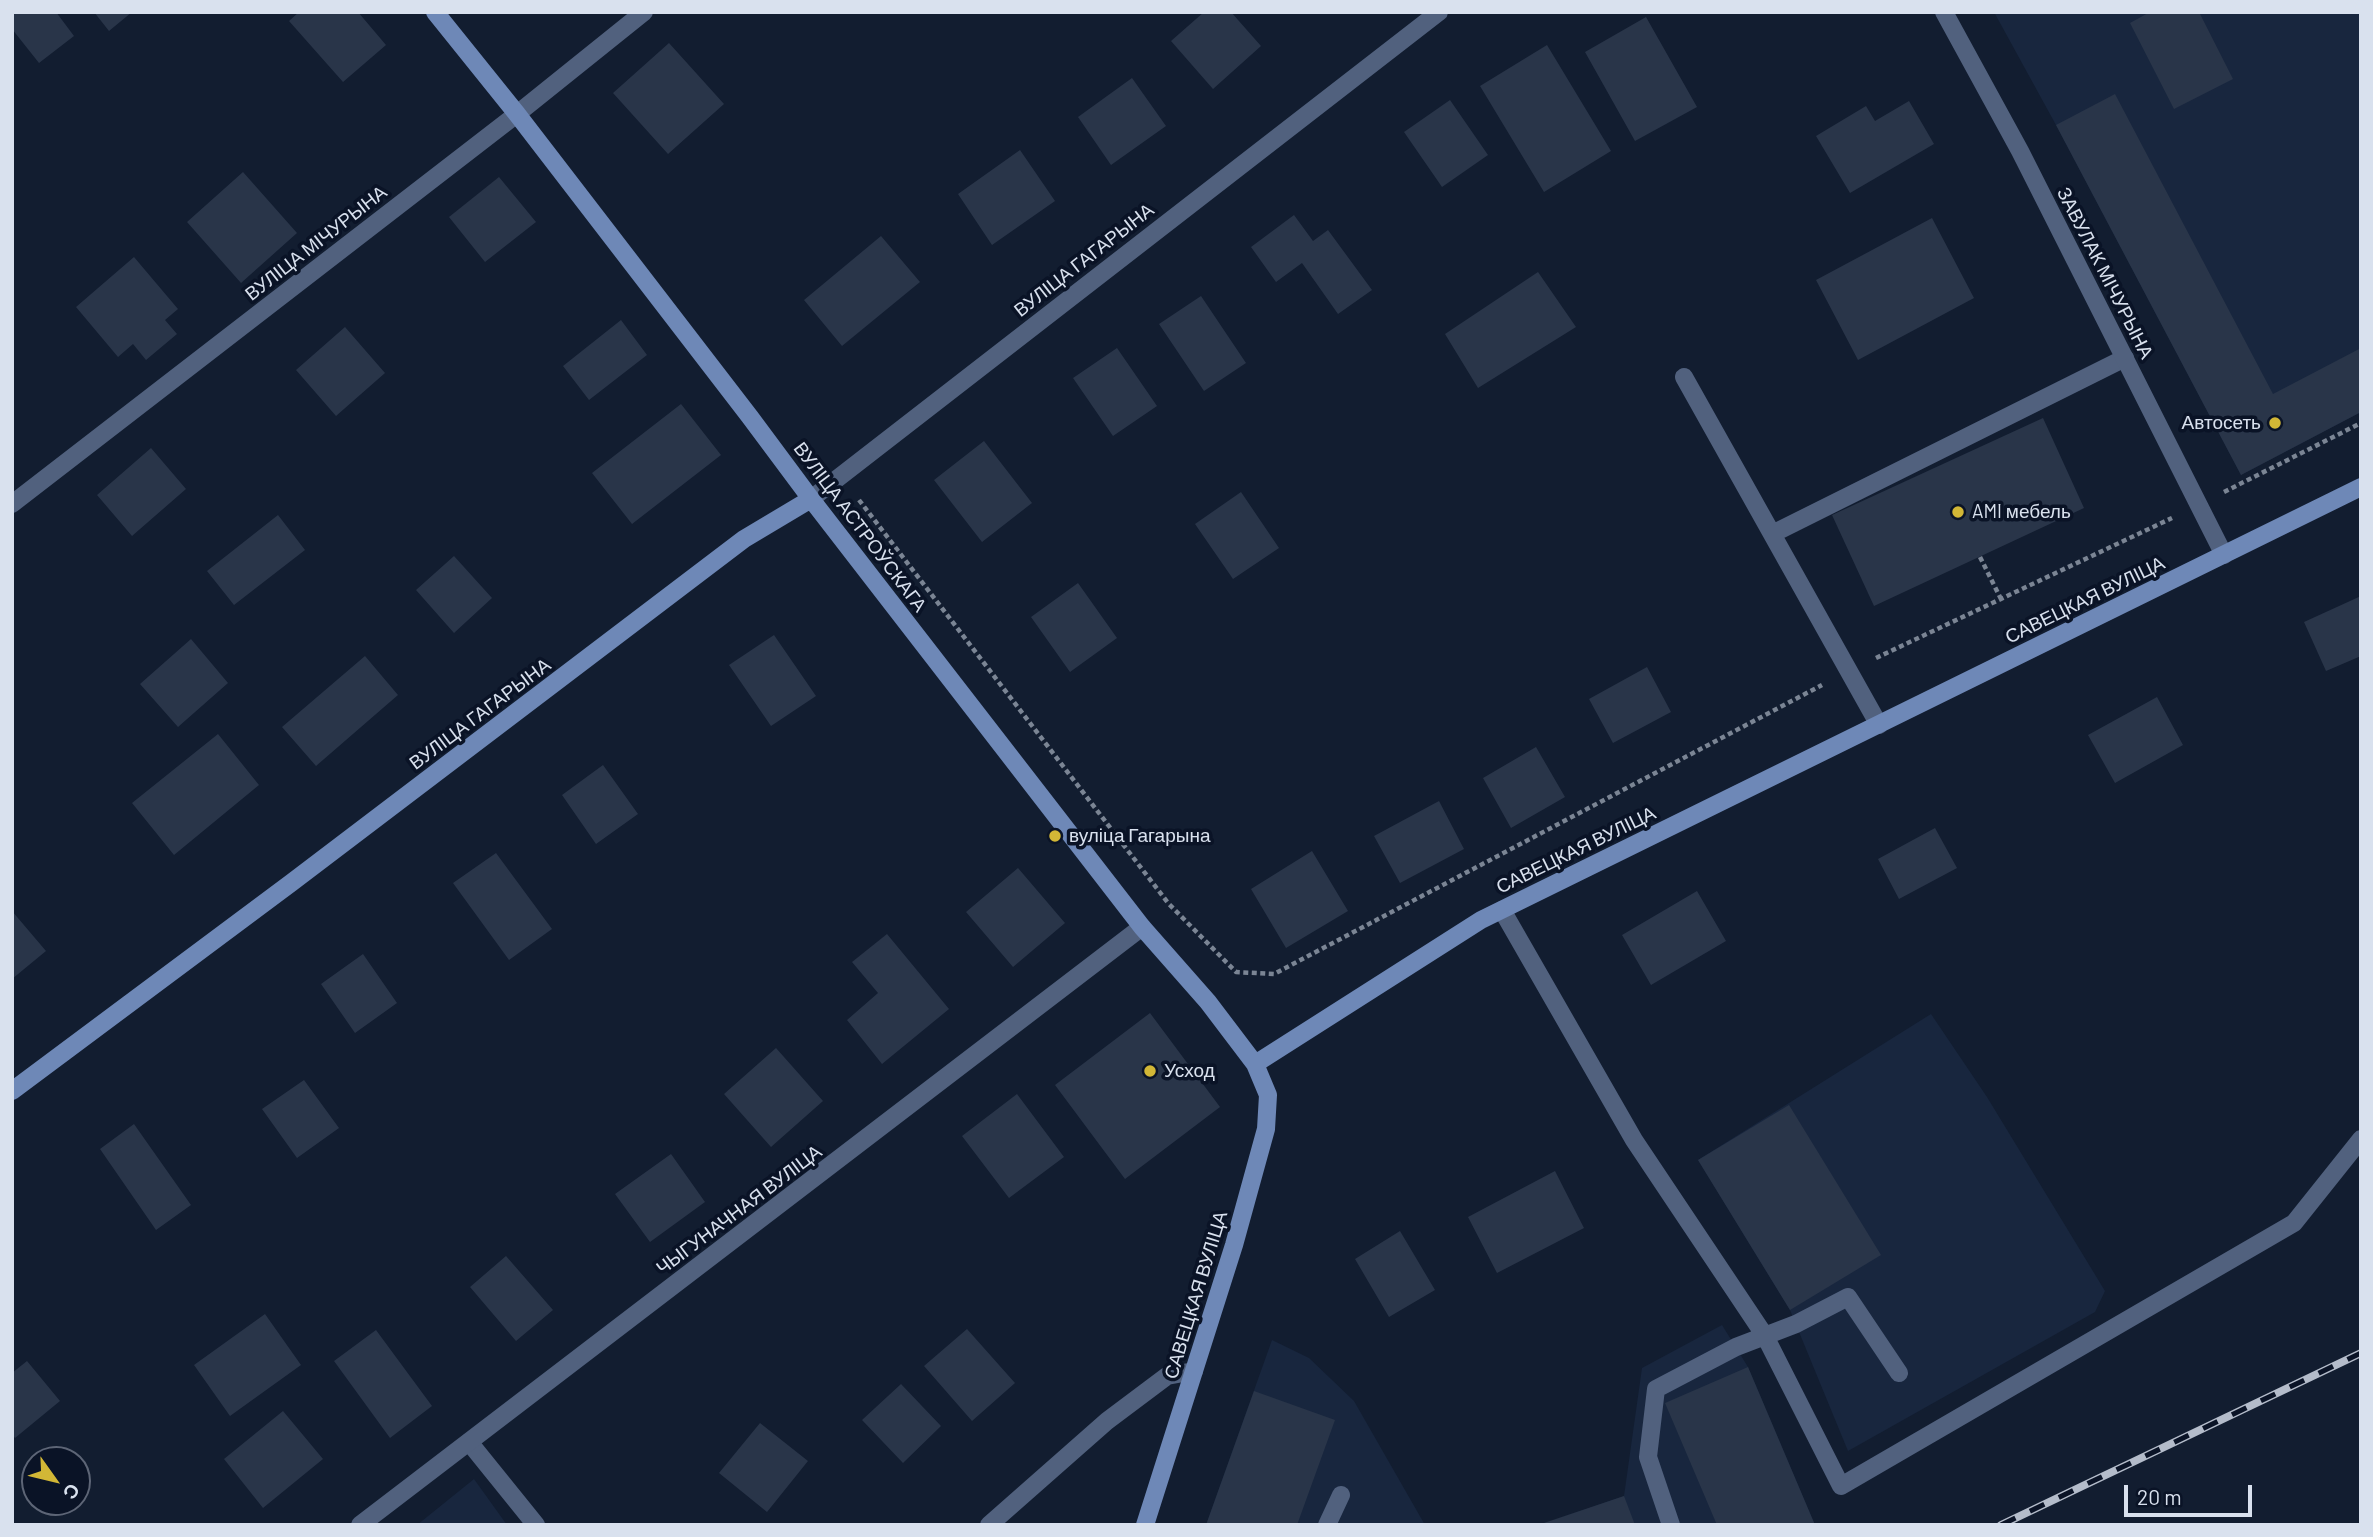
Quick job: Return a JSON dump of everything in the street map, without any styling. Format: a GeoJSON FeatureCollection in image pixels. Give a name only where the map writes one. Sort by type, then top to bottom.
{"type":"FeatureCollection","features":[{"type":"Feature","properties":{"kind":"main road","name":"ВУЛІЦА АСТРОЎСКАГА"},"geometry":{"type":"LineString","coordinates":[[435,12],[517,114],[1142,927],[1208,1002],[1255,1064]]}},
{"type":"Feature","properties":{"kind":"main road","name":"САВЕЦКАЯ ВУЛІЦА"},"geometry":{"type":"LineString","coordinates":[[1145,1525],[1234,1245],[1266,1129],[1268,1095],[1255,1064],[1481,920],[2361,486]]}},
{"type":"Feature","properties":{"kind":"main road","name":"ВУЛІЦА ГАГАРЫНА"},"geometry":{"type":"LineString","coordinates":[[12,1090],[291,883],[744,539],[811,499]]}},
{"type":"Feature","properties":{"kind":"street","name":"ВУЛІЦА МІЧУРЫНА"},"geometry":{"type":"LineString","coordinates":[[12,504],[517,114],[644,12]]}},
{"type":"Feature","properties":{"kind":"street","name":"ВУЛІЦА ГАГАРЫНА"},"geometry":{"type":"LineString","coordinates":[[811,499],[1438,12]]}},
{"type":"Feature","properties":{"kind":"street","name":"ЗАВУЛАК МІЧУРЫНА"},"geometry":{"type":"LineString","coordinates":[[1944,12],[2020,151],[2224,555]]}},
{"type":"Feature","properties":{"kind":"street"},"geometry":{"type":"LineString","coordinates":[[1772,534],[2125,358]]}},
{"type":"Feature","properties":{"kind":"street"},"geometry":{"type":"LineString","coordinates":[[1684,377],[1879,725]]}},
{"type":"Feature","properties":{"kind":"street"},"geometry":{"type":"LineString","coordinates":[[1502,910],[1634,1140],[1765,1336],[1841,1486],[2294,1223],[2361,1139]]}},
{"type":"Feature","properties":{"kind":"street","name":"ЧЫГУНАЧНАЯ ВУЛІЦА"},"geometry":{"type":"LineString","coordinates":[[360,1525],[1142,927]]}},
{"type":"Feature","properties":{"kind":"street"},"geometry":{"type":"LineString","coordinates":[[1671,1525],[1648,1457],[1656,1390],[1736,1347],[1796,1324],[1848,1297],[1899,1373]]}},
{"type":"Feature","properties":{"kind":"street"},"geometry":{"type":"LineString","coordinates":[[989,1525],[1117,1414],[1167,1376],[1194,1371]]}},
{"type":"Feature","properties":{"kind":"street"},"geometry":{"type":"LineString","coordinates":[[468,1442],[536,1525]]}},
{"type":"Feature","properties":{"kind":"street"},"geometry":{"type":"LineString","coordinates":[[1327,1525],[1341,1495]]}},
{"type":"Feature","properties":{"kind":"path"},"geometry":{"type":"LineString","coordinates":[[841,475],[941,610],[1168,903],[1236,972],[1274,975],[1847,671],[2199,505],[2361,423]]}},
{"type":"Feature","properties":{"kind":"path"},"geometry":{"type":"LineString","coordinates":[[2287,451],[2291,458]]}},
{"type":"Feature","properties":{"kind":"path"},"geometry":{"type":"LineString","coordinates":[[1980,557],[2001,599]]}},
{"type":"Feature","properties":{"kind":"shaded area"},"geometry":{"type":"Polygon","coordinates":[[[1994,12],[2361,12],[2361,412],[2241,475],[1994,12]]]}},
{"type":"Feature","properties":{"kind":"shaded area"},"geometry":{"type":"Polygon","coordinates":[[[1931,1014],[1987,1097],[2105,1291],[2095,1312],[1848,1451],[1790,1310],[1698,1160],[1931,1014]]]}},
{"type":"Feature","properties":{"kind":"shaded area"},"geometry":{"type":"Polygon","coordinates":[[[1722,1325],[1748,1367],[1815,1525],[1540,1525],[1624,1496],[1642,1368],[1722,1325]]]}},
{"type":"Feature","properties":{"kind":"shaded area"},"geometry":{"type":"Polygon","coordinates":[[[1272,1340],[1309,1358],[1354,1401],[1425,1525],[1206,1525],[1272,1340]]]}},
{"type":"Feature","properties":{"kind":"shaded area"},"geometry":{"type":"Polygon","coordinates":[[[474,1479],[507,1525],[417,1525],[474,1479]]]}},
{"type":"Feature","properties":{"kind":"building"},"geometry":{"type":"Polygon","coordinates":[[[12,12],[56,12],[74,36],[39,63],[12,29],[12,12]]]}},
{"type":"Feature","properties":{"kind":"building"},"geometry":{"type":"Polygon","coordinates":[[[94,12],[132,12],[109,31],[94,12]]]}},
{"type":"Feature","properties":{"kind":"building"},"geometry":{"type":"Polygon","coordinates":[[[299,12],[358,12],[386,45],[343,82],[289,21],[299,12]]]}},
{"type":"Feature","properties":{"kind":"building"},"geometry":{"type":"Polygon","coordinates":[[[1204,12],[1231,12],[1261,46],[1213,89],[1171,41],[1204,12]]]}},
{"type":"Feature","properties":{"kind":"building"},"geometry":{"type":"Polygon","coordinates":[[[2150,12],[2199,12],[2233,79],[2174,109],[2130,23],[2150,12]]]}},
{"type":"Feature","properties":{"kind":"building"},"geometry":{"type":"Polygon","coordinates":[[[1646,17],[1697,107],[1635,141],[1585,52],[1646,17]]]}},
{"type":"Feature","properties":{"kind":"building"},"geometry":{"type":"Polygon","coordinates":[[[669,43],[724,104],[668,154],[613,93],[669,43]]]}},
{"type":"Feature","properties":{"kind":"building"},"geometry":{"type":"Polygon","coordinates":[[[1547,45],[1611,151],[1544,192],[1480,86],[1547,45]]]}},
{"type":"Feature","properties":{"kind":"building"},"geometry":{"type":"Polygon","coordinates":[[[1132,78],[1166,126],[1111,165],[1078,117],[1132,78]]]}},
{"type":"Feature","properties":{"kind":"building"},"geometry":{"type":"Polygon","coordinates":[[[2115,94],[2273,394],[2361,348],[2361,412],[2241,475],[2056,125],[2115,94]]]}},
{"type":"Feature","properties":{"kind":"building"},"geometry":{"type":"Polygon","coordinates":[[[1450,100],[1488,155],[1442,187],[1404,132],[1450,100]]]}},
{"type":"Feature","properties":{"kind":"building"},"geometry":{"type":"Polygon","coordinates":[[[1909,101],[1934,144],[1850,193],[1816,136],[1866,106],[1875,121],[1909,101]]]}},
{"type":"Feature","properties":{"kind":"building"},"geometry":{"type":"Polygon","coordinates":[[[1020,150],[1055,201],[992,245],[958,194],[1020,150]]]}},
{"type":"Feature","properties":{"kind":"building"},"geometry":{"type":"Polygon","coordinates":[[[243,172],[297,233],[241,283],[187,222],[243,172]]]}},
{"type":"Feature","properties":{"kind":"building"},"geometry":{"type":"Polygon","coordinates":[[[499,177],[536,222],[485,262],[449,217],[499,177]]]}},
{"type":"Feature","properties":{"kind":"building"},"geometry":{"type":"Polygon","coordinates":[[[1294,215],[1313,241],[1328,230],[1372,290],[1338,314],[1302,263],[1276,282],[1251,247],[1294,215]]]}},
{"type":"Feature","properties":{"kind":"building"},"geometry":{"type":"Polygon","coordinates":[[[1932,218],[1974,298],[1858,360],[1816,280],[1932,218]]]}},
{"type":"Feature","properties":{"kind":"building"},"geometry":{"type":"Polygon","coordinates":[[[881,236],[920,282],[842,346],[804,300],[881,236]]]}},
{"type":"Feature","properties":{"kind":"building"},"geometry":{"type":"Polygon","coordinates":[[[134,257],[178,309],[165,320],[177,334],[146,360],[133,344],[118,357],[76,307],[134,257]]]}},
{"type":"Feature","properties":{"kind":"building"},"geometry":{"type":"Polygon","coordinates":[[[1538,272],[1576,327],[1478,388],[1445,334],[1538,272]]]}},
{"type":"Feature","properties":{"kind":"building"},"geometry":{"type":"Polygon","coordinates":[[[1201,296],[1246,363],[1204,391],[1159,324],[1201,296]]]}},
{"type":"Feature","properties":{"kind":"building"},"geometry":{"type":"Polygon","coordinates":[[[621,320],[647,355],[589,400],[563,366],[621,320]]]}},
{"type":"Feature","properties":{"kind":"building"},"geometry":{"type":"Polygon","coordinates":[[[345,327],[385,373],[336,416],[296,370],[345,327]]]}},
{"type":"Feature","properties":{"kind":"building"},"geometry":{"type":"Polygon","coordinates":[[[1117,348],[1157,406],[1113,436],[1073,378],[1117,348]]]}},
{"type":"Feature","properties":{"kind":"building"},"geometry":{"type":"Polygon","coordinates":[[[681,404],[721,455],[632,524],[592,473],[681,404]]]}},
{"type":"Feature","properties":{"kind":"building","name":"AMI мебель"},"geometry":{"type":"Polygon","coordinates":[[[2043,418],[2084,508],[1874,606],[1832,515],[2043,418]]]}},
{"type":"Feature","properties":{"kind":"building"},"geometry":{"type":"Polygon","coordinates":[[[984,441],[1032,503],[982,542],[934,480],[984,441]]]}},
{"type":"Feature","properties":{"kind":"building"},"geometry":{"type":"Polygon","coordinates":[[[151,448],[186,489],[132,536],[97,495],[151,448]]]}},
{"type":"Feature","properties":{"kind":"building"},"geometry":{"type":"Polygon","coordinates":[[[1241,492],[1279,548],[1233,579],[1195,524],[1241,492]]]}},
{"type":"Feature","properties":{"kind":"building"},"geometry":{"type":"Polygon","coordinates":[[[278,515],[305,550],[234,605],[207,571],[278,515]]]}},
{"type":"Feature","properties":{"kind":"building"},"geometry":{"type":"Polygon","coordinates":[[[454,556],[492,598],[454,633],[416,590],[454,556]]]}},
{"type":"Feature","properties":{"kind":"building"},"geometry":{"type":"Polygon","coordinates":[[[1078,583],[1117,638],[1070,672],[1031,617],[1078,583]]]}},
{"type":"Feature","properties":{"kind":"building"},"geometry":{"type":"Polygon","coordinates":[[[2361,596],[2361,656],[2326,671],[2304,622],[2361,596]]]}},
{"type":"Feature","properties":{"kind":"building"},"geometry":{"type":"Polygon","coordinates":[[[774,635],[816,696],[771,726],[729,665],[774,635]]]}},
{"type":"Feature","properties":{"kind":"building"},"geometry":{"type":"Polygon","coordinates":[[[191,639],[228,683],[178,727],[140,684],[191,639]]]}},
{"type":"Feature","properties":{"kind":"building"},"geometry":{"type":"Polygon","coordinates":[[[365,656],[398,695],[316,766],[282,727],[365,656]]]}},
{"type":"Feature","properties":{"kind":"building"},"geometry":{"type":"Polygon","coordinates":[[[1647,667],[1671,712],[1613,743],[1589,699],[1647,667]]]}},
{"type":"Feature","properties":{"kind":"building"},"geometry":{"type":"Polygon","coordinates":[[[2157,697],[2183,745],[2115,783],[2088,735],[2157,697]]]}},
{"type":"Feature","properties":{"kind":"building"},"geometry":{"type":"Polygon","coordinates":[[[218,734],[259,785],[174,855],[132,803],[218,734]]]}},
{"type":"Feature","properties":{"kind":"building"},"geometry":{"type":"Polygon","coordinates":[[[1536,747],[1565,797],[1511,828],[1483,778],[1536,747]]]}},
{"type":"Feature","properties":{"kind":"building"},"geometry":{"type":"Polygon","coordinates":[[[603,765],[638,814],[596,844],[562,795],[603,765]]]}},
{"type":"Feature","properties":{"kind":"building"},"geometry":{"type":"Polygon","coordinates":[[[1439,801],[1464,849],[1400,883],[1374,836],[1439,801]]]}},
{"type":"Feature","properties":{"kind":"building"},"geometry":{"type":"Polygon","coordinates":[[[1935,828],[1957,868],[1899,899],[1878,859],[1935,828]]]}},
{"type":"Feature","properties":{"kind":"building"},"geometry":{"type":"Polygon","coordinates":[[[1312,851],[1348,911],[1286,948],[1251,889],[1312,851]]]}},
{"type":"Feature","properties":{"kind":"building"},"geometry":{"type":"Polygon","coordinates":[[[496,853],[552,929],[509,960],[453,883],[496,853]]]}},
{"type":"Feature","properties":{"kind":"building"},"geometry":{"type":"Polygon","coordinates":[[[1018,868],[1065,923],[1013,967],[966,912],[1018,868]]]}},
{"type":"Feature","properties":{"kind":"building"},"geometry":{"type":"Polygon","coordinates":[[[1697,891],[1726,941],[1651,985],[1622,935],[1697,891]]]}},
{"type":"Feature","properties":{"kind":"building"},"geometry":{"type":"Polygon","coordinates":[[[12,911],[46,951],[12,979],[12,911]]]}},
{"type":"Feature","properties":{"kind":"building"},"geometry":{"type":"Polygon","coordinates":[[[887,934],[949,1009],[882,1064],[847,1020],[878,993],[852,962],[887,934]]]}},
{"type":"Feature","properties":{"kind":"building"},"geometry":{"type":"Polygon","coordinates":[[[363,954],[397,1003],[355,1033],[321,984],[363,954]]]}},
{"type":"Feature","properties":{"kind":"building"},"geometry":{"type":"Polygon","coordinates":[[[1150,1013],[1220,1107],[1125,1179],[1055,1085],[1150,1013]]]}},
{"type":"Feature","properties":{"kind":"building"},"geometry":{"type":"Polygon","coordinates":[[[776,1048],[823,1101],[771,1147],[724,1094],[776,1048]]]}},
{"type":"Feature","properties":{"kind":"building"},"geometry":{"type":"Polygon","coordinates":[[[304,1080],[339,1128],[297,1158],[262,1109],[304,1080]]]}},
{"type":"Feature","properties":{"kind":"building"},"geometry":{"type":"Polygon","coordinates":[[[1017,1094],[1064,1157],[1009,1198],[962,1136],[1017,1094]]]}},
{"type":"Feature","properties":{"kind":"building"},"geometry":{"type":"Polygon","coordinates":[[[1789,1105],[1881,1255],[1790,1310],[1698,1160],[1789,1105]]]}},
{"type":"Feature","properties":{"kind":"building"},"geometry":{"type":"Polygon","coordinates":[[[134,1124],[191,1205],[156,1230],[100,1149],[134,1124]]]}},
{"type":"Feature","properties":{"kind":"building"},"geometry":{"type":"Polygon","coordinates":[[[671,1154],[705,1202],[650,1242],[615,1194],[671,1154]]]}},
{"type":"Feature","properties":{"kind":"building"},"geometry":{"type":"Polygon","coordinates":[[[1555,1171],[1584,1228],[1497,1273],[1468,1217],[1555,1171]]]}},
{"type":"Feature","properties":{"kind":"building"},"geometry":{"type":"Polygon","coordinates":[[[1400,1231],[1435,1290],[1389,1317],[1355,1259],[1400,1231]]]}},
{"type":"Feature","properties":{"kind":"building"},"geometry":{"type":"Polygon","coordinates":[[[506,1256],[553,1310],[516,1341],[470,1287],[506,1256]]]}},
{"type":"Feature","properties":{"kind":"building"},"geometry":{"type":"Polygon","coordinates":[[[265,1314],[301,1365],[230,1416],[194,1365],[265,1314]]]}},
{"type":"Feature","properties":{"kind":"building"},"geometry":{"type":"Polygon","coordinates":[[[967,1329],[1015,1383],[972,1421],[924,1366],[967,1329]]]}},
{"type":"Feature","properties":{"kind":"building"},"geometry":{"type":"Polygon","coordinates":[[[376,1330],[432,1406],[390,1438],[334,1361],[376,1330]]]}},
{"type":"Feature","properties":{"kind":"building"},"geometry":{"type":"Polygon","coordinates":[[[27,1361],[60,1401],[15,1438],[12,1434],[12,1373],[27,1361]]]}},
{"type":"Feature","properties":{"kind":"building"},"geometry":{"type":"Polygon","coordinates":[[[1748,1367],[1815,1525],[1717,1525],[1665,1403],[1748,1367]]]}},
{"type":"Feature","properties":{"kind":"building"},"geometry":{"type":"Polygon","coordinates":[[[901,1384],[941,1426],[903,1463],[862,1420],[901,1384]]]}},
{"type":"Feature","properties":{"kind":"building"},"geometry":{"type":"Polygon","coordinates":[[[1254,1391],[1335,1420],[1297,1525],[1206,1525],[1254,1391]]]}},
{"type":"Feature","properties":{"kind":"building"},"geometry":{"type":"Polygon","coordinates":[[[283,1411],[323,1459],[263,1508],[224,1459],[283,1411]]]}},
{"type":"Feature","properties":{"kind":"building"},"geometry":{"type":"Polygon","coordinates":[[[760,1423],[808,1461],[767,1512],[719,1473],[760,1423]]]}},
{"type":"Feature","properties":{"kind":"building"},"geometry":{"type":"Polygon","coordinates":[[[1624,1496],[1635,1525],[1541,1525],[1541,1524],[1624,1496]]]}},
{"type":"Feature","properties":{"kind":"railway"},"geometry":{"type":"LineString","coordinates":[[2001,1525],[2361,1353]]}},
{"type":"Feature","properties":{"kind":"place","name":"Автосеть"},"geometry":{"type":"Point","coordinates":[2275,423]}},
{"type":"Feature","properties":{"kind":"place","name":"AMI мебель"},"geometry":{"type":"Point","coordinates":[1958,512]}},
{"type":"Feature","properties":{"kind":"place","name":"вуліца Гагарына"},"geometry":{"type":"Point","coordinates":[1055,836]}},
{"type":"Feature","properties":{"kind":"place","name":"Усход"},"geometry":{"type":"Point","coordinates":[1150,1071]}}]}
